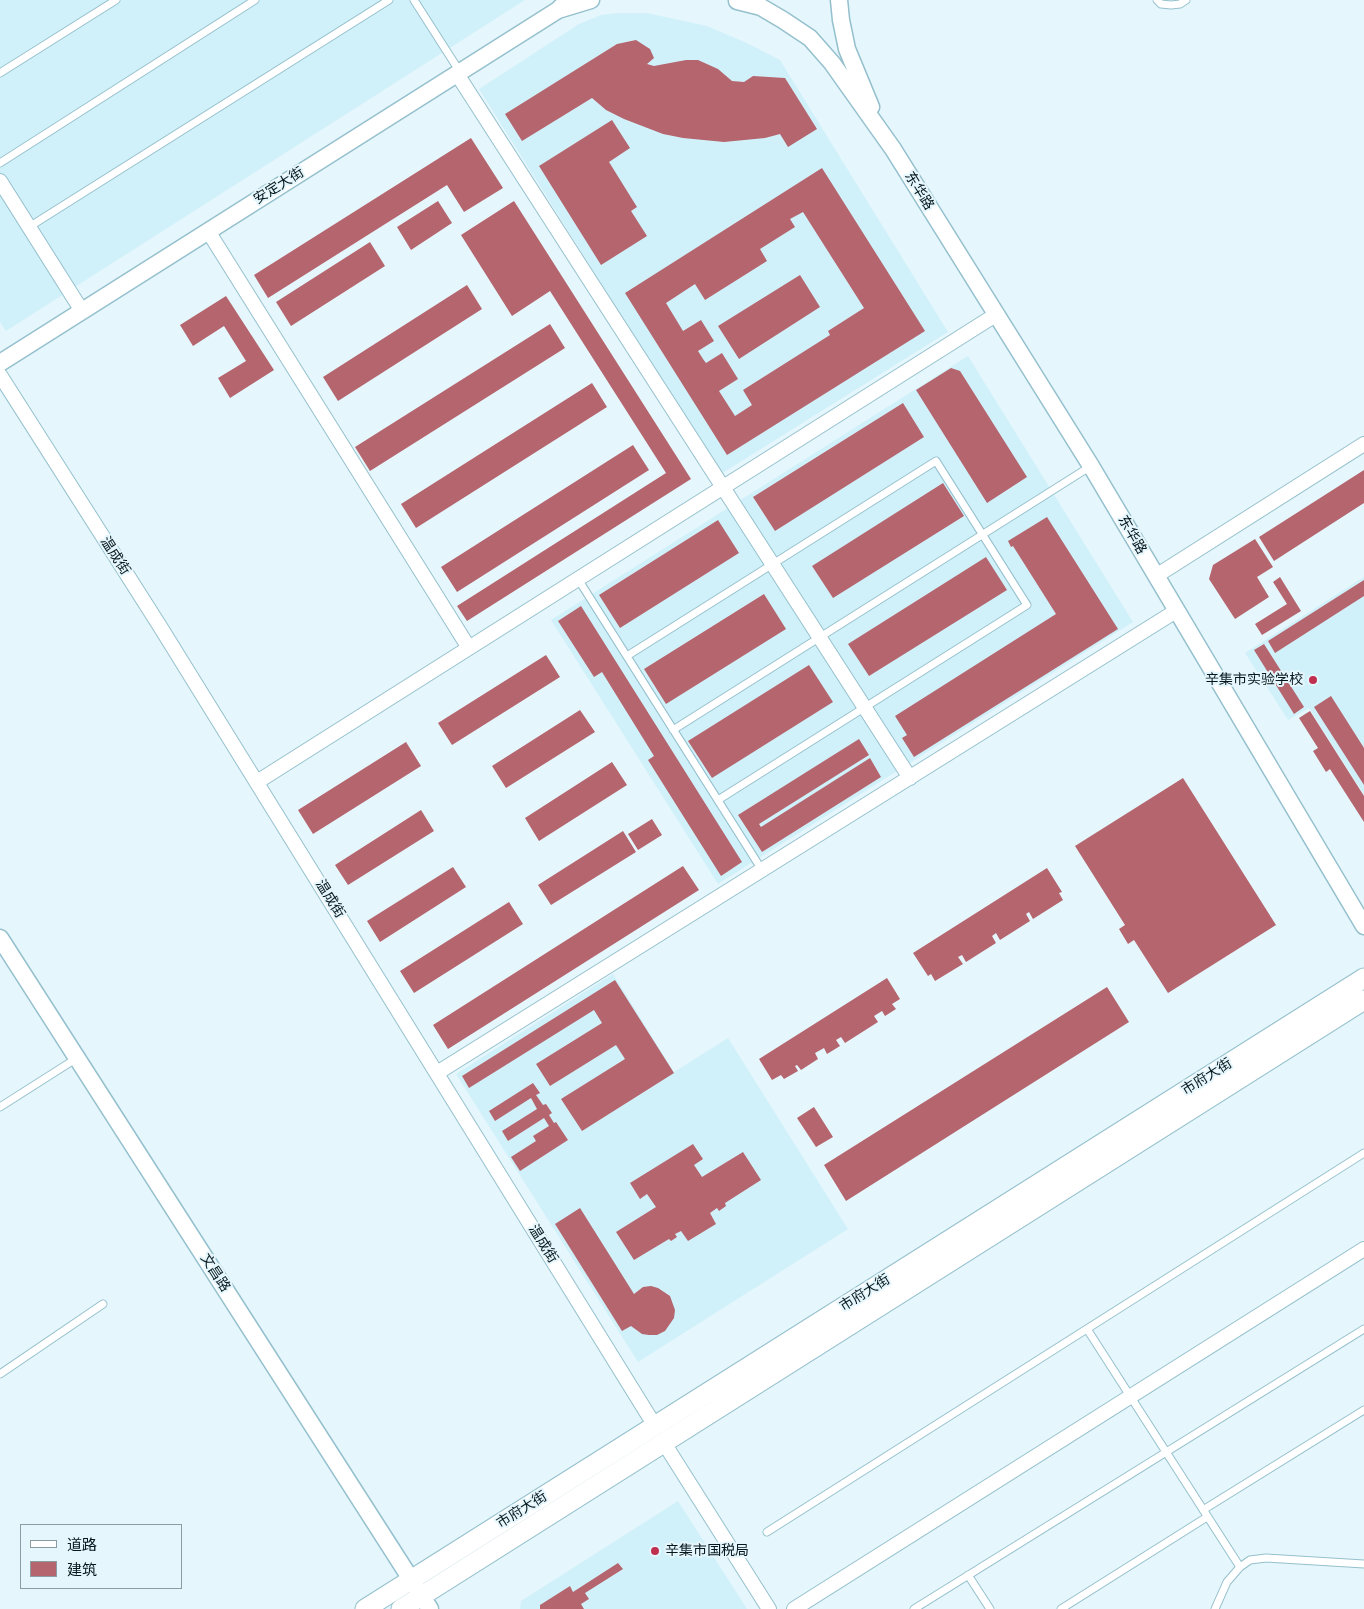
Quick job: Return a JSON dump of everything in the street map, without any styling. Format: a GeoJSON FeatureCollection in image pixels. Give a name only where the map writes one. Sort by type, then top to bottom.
{"type":"FeatureCollection","features":[{"type":"Feature","properties":{"kind":"main road","name":"市府大街"},"geometry":{"type":"LineString","coordinates":[[365,1609],[1364,978]]}},
{"type":"Feature","properties":{"kind":"main road","name":"市府大街"},"geometry":{"type":"LineString","coordinates":[[401,1609],[426,1602],[664,1443],[1364,1000]]}},
{"type":"Feature","properties":{"kind":"street","name":"安定大街"},"geometry":{"type":"LineString","coordinates":[[0,363],[459,73],[563,5],[591,0]]}},
{"type":"Feature","properties":{"kind":"street"},"geometry":{"type":"LineString","coordinates":[[736,0],[760,0]]}},
{"type":"Feature","properties":{"kind":"street"},"geometry":{"type":"LineString","coordinates":[[736,0],[762,8],[810,38],[832,63],[893,149]]}},
{"type":"Feature","properties":{"kind":"street"},"geometry":{"type":"LineString","coordinates":[[839,0],[840,20],[847,50],[870,105],[893,149]]}},
{"type":"Feature","properties":{"kind":"street"},"geometry":{"type":"LineString","coordinates":[[459,73],[910,778]]}},
{"type":"Feature","properties":{"kind":"street","name":"东华路"},"geometry":{"type":"LineString","coordinates":[[893,149],[1091,466],[1364,926]]}},
{"type":"Feature","properties":{"kind":"street"},"geometry":{"type":"LineString","coordinates":[[0,181],[82,311]]}},
{"type":"Feature","properties":{"kind":"street"},"geometry":{"type":"LineString","coordinates":[[208,231],[469,648]]}},
{"type":"Feature","properties":{"kind":"street"},"geometry":{"type":"LineString","coordinates":[[257,782],[997,314]]}},
{"type":"Feature","properties":{"kind":"street","name":"温成街"},"geometry":{"type":"LineString","coordinates":[[0,375],[257,782],[655,1426]]}},
{"type":"Feature","properties":{"kind":"street"},"geometry":{"type":"LineString","coordinates":[[1156,576],[1364,444]]}},
{"type":"Feature","properties":{"kind":"street"},"geometry":{"type":"LineString","coordinates":[[438,1073],[1176,611]]}},
{"type":"Feature","properties":{"kind":"street","name":"文昌路"},"geometry":{"type":"LineString","coordinates":[[0,938],[426,1602]]}},
{"type":"Feature","properties":{"kind":"street"},"geometry":{"type":"LineString","coordinates":[[794,1609],[1364,1249]]}},
{"type":"Feature","properties":{"kind":"street"},"geometry":{"type":"LineString","coordinates":[[664,1443],[769,1609]]}},
{"type":"Feature","properties":{"kind":"lane"},"geometry":{"type":"LineString","coordinates":[[0,72],[116,0]]}},
{"type":"Feature","properties":{"kind":"lane"},"geometry":{"type":"LineString","coordinates":[[0,163],[255,0]]}},
{"type":"Feature","properties":{"kind":"lane"},"geometry":{"type":"LineString","coordinates":[[29,227],[389,0]]}},
{"type":"Feature","properties":{"kind":"lane"},"geometry":{"type":"LineString","coordinates":[[414,0],[459,73]]}},
{"type":"Feature","properties":{"kind":"lane"},"geometry":{"type":"LineString","coordinates":[[1156,0],[1161,4],[1171,5],[1180,4],[1186,0]]}},
{"type":"Feature","properties":{"kind":"lane"},"geometry":{"type":"LineString","coordinates":[[627,656],[936,461],[1027,605],[718,800]]}},
{"type":"Feature","properties":{"kind":"lane"},"geometry":{"type":"LineString","coordinates":[[673,730],[1091,466]]}},
{"type":"Feature","properties":{"kind":"lane"},"geometry":{"type":"LineString","coordinates":[[578,579],[762,870]]}},
{"type":"Feature","properties":{"kind":"lane"},"geometry":{"type":"LineString","coordinates":[[0,1107],[77,1058]]}},
{"type":"Feature","properties":{"kind":"lane"},"geometry":{"type":"LineString","coordinates":[[767,1532],[1364,1153]]}},
{"type":"Feature","properties":{"kind":"lane"},"geometry":{"type":"LineString","coordinates":[[0,1374],[104,1304]]}},
{"type":"Feature","properties":{"kind":"lane"},"geometry":{"type":"LineString","coordinates":[[914,1609],[1364,1328]]}},
{"type":"Feature","properties":{"kind":"lane"},"geometry":{"type":"LineString","coordinates":[[1087,1329],[1240,1567]]}},
{"type":"Feature","properties":{"kind":"lane"},"geometry":{"type":"LineString","coordinates":[[1061,1609],[1364,1410]]}},
{"type":"Feature","properties":{"kind":"lane"},"geometry":{"type":"LineString","coordinates":[[1215,1609],[1227,1582],[1240,1567],[1250,1560],[1266,1558],[1364,1564]]}},
{"type":"Feature","properties":{"kind":"lane"},"geometry":{"type":"LineString","coordinates":[[968,1575],[990,1609]]}},
{"type":"Feature","properties":{"kind":"shaded area"},"geometry":{"type":"Polygon","coordinates":[[[0,0],[525,0],[6,331],[0,322],[0,0]]]}},
{"type":"Feature","properties":{"kind":"shaded area"},"geometry":{"type":"Polygon","coordinates":[[[647,13],[707,26],[780,60],[948,332],[721,474],[479,89],[579,24],[601,15],[647,13]]]}},
{"type":"Feature","properties":{"kind":"shaded area"},"geometry":{"type":"Polygon","coordinates":[[[968,356],[1133,622],[718,884],[551,620],[968,356]]]}},
{"type":"Feature","properties":{"kind":"shaded area","name":"辛集市实验学校"},"geometry":{"type":"Polygon","coordinates":[[[1364,577],[1364,795],[1309,708],[1288,720],[1245,653],[1364,577]]]}},
{"type":"Feature","properties":{"kind":"shaded area"},"geometry":{"type":"Polygon","coordinates":[[[613,974],[674,1072],[728,1038],[848,1229],[638,1362],[456,1074],[613,974]]]}},
{"type":"Feature","properties":{"kind":"shaded area","name":"辛集市国税局"},"geometry":{"type":"Polygon","coordinates":[[[678,1501],[747,1609],[520,1609],[521,1601],[678,1501]]]}},
{"type":"Feature","properties":{"kind":"building"},"geometry":{"type":"Polygon","coordinates":[[[636,40],[650,49],[654,58],[647,64],[654,66],[686,60],[698,60],[718,69],[732,81],[744,82],[753,76],[785,78],[817,129],[788,147],[780,134],[765,138],[724,142],[683,138],[663,134],[624,119],[606,110],[592,98],[522,141],[505,114],[617,44],[636,40]]]}},
{"type":"Feature","properties":{"kind":"building"},"geometry":{"type":"Polygon","coordinates":[[[612,120],[630,148],[609,162],[637,207],[631,211],[647,236],[601,265],[539,166],[612,120]]]}},
{"type":"Feature","properties":{"kind":"building"},"geometry":{"type":"Polygon","coordinates":[[[471,138],[503,188],[464,212],[447,185],[268,298],[254,275],[471,138]]]}},
{"type":"Feature","properties":{"kind":"building"},"geometry":{"type":"Polygon","coordinates":[[[822,168],[925,331],[727,455],[625,293],[822,168]],[[803,212],[790,219],[795,227],[760,249],[767,261],[705,300],[695,284],[666,303],[683,331],[701,320],[714,341],[698,351],[703,359],[706,363],[722,353],[738,379],[719,391],[735,416],[752,405],[743,390],[830,335],[828,331],[864,308],[803,212]]]}},
{"type":"Feature","properties":{"kind":"building"},"geometry":{"type":"Polygon","coordinates":[[[438,201],[452,223],[411,250],[397,227],[438,201]]]}},
{"type":"Feature","properties":{"kind":"building"},"geometry":{"type":"Polygon","coordinates":[[[514,201],[691,479],[467,621],[457,606],[666,473],[550,291],[512,316],[461,235],[514,201]]]}},
{"type":"Feature","properties":{"kind":"building"},"geometry":{"type":"Polygon","coordinates":[[[370,242],[385,266],[291,326],[276,302],[370,242]]]}},
{"type":"Feature","properties":{"kind":"building"},"geometry":{"type":"Polygon","coordinates":[[[800,275],[820,307],[739,359],[718,326],[800,275]]]}},
{"type":"Feature","properties":{"kind":"building"},"geometry":{"type":"Polygon","coordinates":[[[467,285],[482,309],[338,401],[323,377],[467,285]]]}},
{"type":"Feature","properties":{"kind":"building"},"geometry":{"type":"Polygon","coordinates":[[[226,296],[274,370],[230,398],[218,378],[246,361],[224,326],[193,346],[180,325],[226,296]]]}},
{"type":"Feature","properties":{"kind":"building"},"geometry":{"type":"Polygon","coordinates":[[[550,324],[565,348],[370,471],[355,447],[550,324]]]}},
{"type":"Feature","properties":{"kind":"building"},"geometry":{"type":"Polygon","coordinates":[[[951,368],[960,371],[1027,477],[987,503],[916,390],[951,368]]]}},
{"type":"Feature","properties":{"kind":"building"},"geometry":{"type":"Polygon","coordinates":[[[592,383],[607,407],[416,528],[401,504],[592,383]]]}},
{"type":"Feature","properties":{"kind":"building"},"geometry":{"type":"Polygon","coordinates":[[[903,403],[924,437],[775,531],[753,497],[903,403]]]}},
{"type":"Feature","properties":{"kind":"building"},"geometry":{"type":"Polygon","coordinates":[[[633,445],[649,470],[457,592],[441,567],[633,445]]]}},
{"type":"Feature","properties":{"kind":"building"},"geometry":{"type":"Polygon","coordinates":[[[1364,470],[1364,503],[1274,561],[1259,537],[1364,470]]]}},
{"type":"Feature","properties":{"kind":"building"},"geometry":{"type":"Polygon","coordinates":[[[943,483],[964,516],[833,598],[812,566],[943,483]]]}},
{"type":"Feature","properties":{"kind":"building"},"geometry":{"type":"Polygon","coordinates":[[[1047,517],[1118,629],[914,757],[902,738],[907,735],[895,716],[1056,614],[1008,541],[1047,517]]]}},
{"type":"Feature","properties":{"kind":"building"},"geometry":{"type":"Polygon","coordinates":[[[718,520],[739,553],[620,628],[599,595],[718,520]]]}},
{"type":"Feature","properties":{"kind":"building"},"geometry":{"type":"Polygon","coordinates":[[[1255,539],[1273,567],[1257,577],[1269,597],[1235,619],[1209,579],[1213,565],[1255,539]]]}},
{"type":"Feature","properties":{"kind":"building"},"geometry":{"type":"Polygon","coordinates":[[[986,557],[1007,590],[869,676],[848,644],[986,557]]]}},
{"type":"Feature","properties":{"kind":"building"},"geometry":{"type":"Polygon","coordinates":[[[1280,577],[1301,611],[1262,635],[1255,624],[1287,604],[1273,582],[1280,577]]]}},
{"type":"Feature","properties":{"kind":"building"},"geometry":{"type":"Polygon","coordinates":[[[1364,580],[1364,596],[1275,653],[1268,641],[1364,580]]]}},
{"type":"Feature","properties":{"kind":"building"},"geometry":{"type":"Polygon","coordinates":[[[764,594],[786,629],[666,704],[644,669],[764,594]]]}},
{"type":"Feature","properties":{"kind":"building"},"geometry":{"type":"Polygon","coordinates":[[[581,606],[742,862],[721,876],[648,760],[654,756],[602,672],[594,677],[558,621],[581,606]]]}},
{"type":"Feature","properties":{"kind":"building"},"geometry":{"type":"Polygon","coordinates":[[[1264,644],[1304,707],[1294,714],[1254,650],[1264,644]]]}},
{"type":"Feature","properties":{"kind":"building"},"geometry":{"type":"Polygon","coordinates":[[[546,655],[560,677],[452,745],[438,723],[546,655]]]}},
{"type":"Feature","properties":{"kind":"building"},"geometry":{"type":"Polygon","coordinates":[[[809,665],[833,702],[712,778],[688,741],[809,665]]]}},
{"type":"Feature","properties":{"kind":"building"},"geometry":{"type":"Polygon","coordinates":[[[1331,696],[1364,748],[1364,785],[1314,707],[1331,696]]]}},
{"type":"Feature","properties":{"kind":"building"},"geometry":{"type":"Polygon","coordinates":[[[580,710],[595,732],[506,788],[492,766],[580,710]]]}},
{"type":"Feature","properties":{"kind":"building"},"geometry":{"type":"Polygon","coordinates":[[[1310,711],[1364,796],[1364,822],[1330,769],[1326,772],[1313,751],[1318,748],[1299,718],[1310,711]]]}},
{"type":"Feature","properties":{"kind":"building"},"geometry":{"type":"Polygon","coordinates":[[[859,739],[869,755],[759,824],[761,827],[870,758],[881,777],[762,852],[738,815],[859,739]]]}},
{"type":"Feature","properties":{"kind":"building"},"geometry":{"type":"Polygon","coordinates":[[[406,742],[421,766],[313,834],[298,810],[406,742]]]}},
{"type":"Feature","properties":{"kind":"building"},"geometry":{"type":"Polygon","coordinates":[[[612,762],[627,785],[539,841],[525,818],[612,762]]]}},
{"type":"Feature","properties":{"kind":"building"},"geometry":{"type":"Polygon","coordinates":[[[1183,778],[1276,925],[1168,993],[1134,940],[1128,944],[1119,929],[1125,925],[1075,846],[1183,778]]]}},
{"type":"Feature","properties":{"kind":"building"},"geometry":{"type":"Polygon","coordinates":[[[421,810],[434,831],[348,885],[335,865],[421,810]]]}},
{"type":"Feature","properties":{"kind":"building"},"geometry":{"type":"Polygon","coordinates":[[[652,819],[662,835],[638,850],[628,834],[652,819]]]}},
{"type":"Feature","properties":{"kind":"building"},"geometry":{"type":"Polygon","coordinates":[[[623,831],[636,852],[551,905],[538,885],[623,831]]]}},
{"type":"Feature","properties":{"kind":"building"},"geometry":{"type":"Polygon","coordinates":[[[683,866],[699,890],[448,1049],[433,1025],[683,866]]]}},
{"type":"Feature","properties":{"kind":"building"},"geometry":{"type":"Polygon","coordinates":[[[453,867],[466,887],[380,942],[367,921],[453,867]]]}},
{"type":"Feature","properties":{"kind":"building"},"geometry":{"type":"Polygon","coordinates":[[[1047,868],[1062,892],[1059,893],[1063,900],[1033,919],[1029,912],[1026,914],[1030,921],[1000,940],[996,933],[992,936],[996,943],[966,962],[962,955],[958,957],[963,964],[935,981],[931,974],[928,976],[913,953],[1047,868]]]}},
{"type":"Feature","properties":{"kind":"building"},"geometry":{"type":"Polygon","coordinates":[[[509,902],[523,924],[414,993],[400,971],[509,902]]]}},
{"type":"Feature","properties":{"kind":"building"},"geometry":{"type":"Polygon","coordinates":[[[887,978],[900,999],[892,1004],[896,1009],[885,1016],[882,1011],[874,1016],[878,1022],[845,1043],[841,1037],[836,1040],[840,1046],[827,1054],[824,1048],[815,1053],[818,1059],[801,1070],[797,1065],[795,1066],[798,1071],[784,1079],[781,1075],[772,1080],[759,1059],[887,978]]]}},
{"type":"Feature","properties":{"kind":"building"},"geometry":{"type":"Polygon","coordinates":[[[615,980],[674,1073],[582,1131],[561,1099],[625,1059],[616,1045],[550,1086],[536,1064],[602,1023],[594,1010],[469,1088],[462,1076],[615,980]]]}},
{"type":"Feature","properties":{"kind":"building"},"geometry":{"type":"Polygon","coordinates":[[[1107,987],[1129,1022],[846,1201],[824,1165],[1107,987]]]}},
{"type":"Feature","properties":{"kind":"building"},"geometry":{"type":"Polygon","coordinates":[[[533,1083],[540,1093],[536,1095],[543,1105],[546,1104],[552,1113],[549,1115],[568,1140],[520,1171],[511,1157],[536,1141],[533,1136],[549,1126],[544,1118],[508,1141],[502,1131],[537,1109],[531,1098],[495,1121],[489,1111],[533,1083]]]}},
{"type":"Feature","properties":{"kind":"building"},"geometry":{"type":"Polygon","coordinates":[[[814,1107],[833,1137],[816,1147],[797,1118],[814,1107]]]}},
{"type":"Feature","properties":{"kind":"building"},"geometry":{"type":"Polygon","coordinates":[[[693,1144],[703,1159],[694,1165],[702,1177],[743,1152],[761,1180],[725,1203],[726,1206],[719,1211],[717,1208],[710,1213],[716,1224],[688,1241],[681,1231],[675,1234],[677,1237],[671,1241],[669,1239],[634,1260],[616,1232],[656,1207],[647,1194],[640,1199],[630,1183],[693,1144]]]}},
{"type":"Feature","properties":{"kind":"building"},"geometry":{"type":"Polygon","coordinates":[[[580,1208],[634,1294],[643,1287],[651,1286],[670,1296],[675,1310],[674,1318],[665,1331],[657,1335],[642,1334],[631,1326],[622,1331],[555,1224],[580,1208]]]}},
{"type":"Feature","properties":{"kind":"building"},"geometry":{"type":"Polygon","coordinates":[[[618,1563],[623,1569],[585,1593],[589,1599],[581,1604],[584,1609],[540,1609],[540,1605],[570,1586],[573,1592],[618,1563]]]}},
{"type":"Feature","properties":{"kind":"place","name":"辛集市实验学校"},"geometry":{"type":"Point","coordinates":[1313,680]}},
{"type":"Feature","properties":{"kind":"place","name":"辛集市国税局"},"geometry":{"type":"Point","coordinates":[655,1551]}}]}
